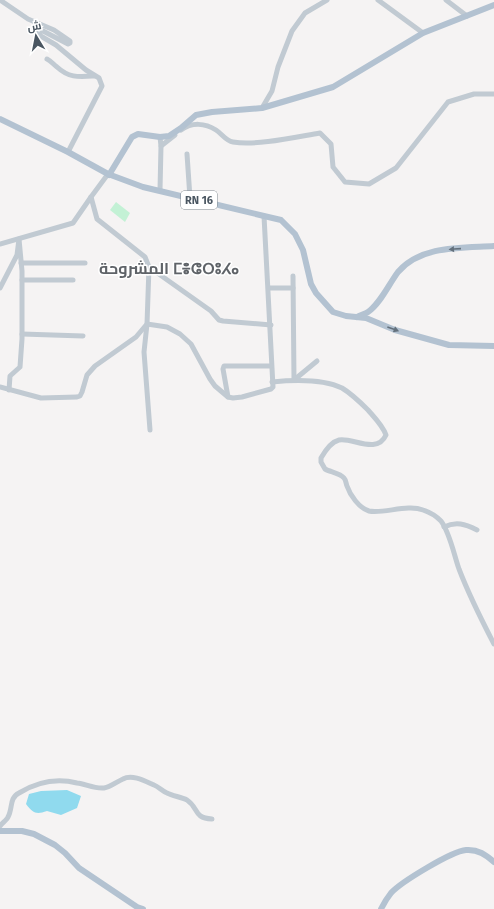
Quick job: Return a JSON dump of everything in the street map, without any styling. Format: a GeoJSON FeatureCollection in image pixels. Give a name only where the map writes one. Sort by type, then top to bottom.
{"type":"FeatureCollection","features":[{"type":"Feature","properties":{"kind":"main road"},"geometry":{"type":"LineString","coordinates":[[109,175],[132,137],[138,134],[160,137],[169,136],[196,115],[212,112],[262,108],[333,87],[423,33],[494,5]]}},
{"type":"Feature","properties":{"kind":"main road","name":"RN 16"},"geometry":{"type":"LineString","coordinates":[[0,119],[68,152],[109,175],[143,187],[281,220],[295,234],[303,250],[311,284],[316,293],[333,312],[346,316],[366,318],[395,330],[449,345],[494,346]]}},
{"type":"Feature","properties":{"kind":"main road"},"geometry":{"type":"LineString","coordinates":[[356,317],[368,312],[375,306],[399,271],[410,262],[426,254],[448,249],[494,246]]}},
{"type":"Feature","properties":{"kind":"main road"},"geometry":{"type":"LineString","coordinates":[[0,831],[22,831],[34,834],[55,845],[79,868],[136,908],[143,909]]}},
{"type":"Feature","properties":{"kind":"main road"},"geometry":{"type":"LineString","coordinates":[[382,909],[391,893],[399,886],[458,852],[466,850],[478,851],[494,862]]}},
{"type":"Feature","properties":{"kind":"street"},"geometry":{"type":"LineString","coordinates":[[0,0],[28,19],[54,30],[70,41],[68,44],[43,31],[37,32],[39,35],[56,45],[94,76],[99,78],[102,86],[68,152]]}},
{"type":"Feature","properties":{"kind":"street"},"geometry":{"type":"LineString","coordinates":[[262,108],[272,91],[278,67],[292,31],[305,13],[327,0]]}},
{"type":"Feature","properties":{"kind":"street"},"geometry":{"type":"LineString","coordinates":[[378,0],[423,33]]}},
{"type":"Feature","properties":{"kind":"street"},"geometry":{"type":"LineString","coordinates":[[446,0],[467,16]]}},
{"type":"Feature","properties":{"kind":"street"},"geometry":{"type":"LineString","coordinates":[[47,59],[65,74],[78,77],[94,76]]}},
{"type":"Feature","properties":{"kind":"street"},"geometry":{"type":"LineString","coordinates":[[161,146],[183,128],[198,124],[205,124],[233,142],[256,142],[320,133],[331,144],[333,167],[345,182],[369,184],[396,168],[448,102],[474,94],[494,94]]}},
{"type":"Feature","properties":{"kind":"street"},"geometry":{"type":"LineString","coordinates":[[160,137],[160,190]]}},
{"type":"Feature","properties":{"kind":"street"},"geometry":{"type":"LineString","coordinates":[[187,154],[190,198]]}},
{"type":"Feature","properties":{"kind":"street"},"geometry":{"type":"LineString","coordinates":[[0,244],[73,223],[91,196],[109,175]]}},
{"type":"Feature","properties":{"kind":"street"},"geometry":{"type":"LineString","coordinates":[[91,196],[97,219],[145,257],[149,267],[144,365],[148,394],[150,430]]}},
{"type":"Feature","properties":{"kind":"street"},"geometry":{"type":"LineString","coordinates":[[147,324],[167,327],[180,334],[191,344],[215,386],[228,397],[242,397],[270,391],[273,387],[271,366],[271,325],[264,216]]}},
{"type":"Feature","properties":{"kind":"street"},"geometry":{"type":"LineString","coordinates":[[9,390],[10,376],[20,367],[22,334],[22,280],[19,239]]}},
{"type":"Feature","properties":{"kind":"street"},"geometry":{"type":"LineString","coordinates":[[0,288],[17,255],[19,239]]}},
{"type":"Feature","properties":{"kind":"street"},"geometry":{"type":"LineString","coordinates":[[21,263],[85,263]]}},
{"type":"Feature","properties":{"kind":"street"},"geometry":{"type":"LineString","coordinates":[[149,267],[211,311],[219,320],[223,322],[271,325]]}},
{"type":"Feature","properties":{"kind":"street"},"geometry":{"type":"LineString","coordinates":[[293,276],[294,380]]}},
{"type":"Feature","properties":{"kind":"street"},"geometry":{"type":"LineString","coordinates":[[22,280],[73,280]]}},
{"type":"Feature","properties":{"kind":"street"},"geometry":{"type":"LineString","coordinates":[[269,288],[293,288]]}},
{"type":"Feature","properties":{"kind":"street"},"geometry":{"type":"LineString","coordinates":[[0,387],[41,398],[80,396],[87,375],[95,366],[136,337],[147,324]]}},
{"type":"Feature","properties":{"kind":"street"},"geometry":{"type":"LineString","coordinates":[[22,334],[83,336]]}},
{"type":"Feature","properties":{"kind":"street"},"geometry":{"type":"LineString","coordinates":[[294,380],[317,361]]}},
{"type":"Feature","properties":{"kind":"street"},"geometry":{"type":"LineString","coordinates":[[228,397],[223,369],[224,366],[271,366]]}},
{"type":"Feature","properties":{"kind":"street"},"geometry":{"type":"LineString","coordinates":[[272,382],[294,380],[320,382],[341,388],[352,395],[384,429],[386,435],[380,442],[366,445],[343,440],[331,444],[321,458],[321,462],[325,470],[345,478],[347,486],[353,497],[368,511],[422,509],[436,516],[442,522],[473,603],[494,644]]}},
{"type":"Feature","properties":{"kind":"street"},"geometry":{"type":"LineString","coordinates":[[444,527],[456,523],[477,530]]}},
{"type":"Feature","properties":{"kind":"street"},"geometry":{"type":"LineString","coordinates":[[0,826],[8,817],[13,798],[18,793],[34,786],[57,780],[95,788],[104,788],[128,777],[134,777],[155,785],[167,793],[185,799],[202,818],[212,819]]}},
{"type":"Feature","properties":{"kind":"green space"},"geometry":{"type":"Polygon","coordinates":[[[116,202],[130,213],[125,222],[110,210],[116,202]]]}},
{"type":"Feature","properties":{"kind":"water"},"geometry":{"type":"Polygon","coordinates":[[[67,790],[81,796],[77,808],[61,815],[47,811],[37,813],[26,804],[29,794],[41,791],[67,790]]]}},
{"type":"Feature","properties":{"kind":"district","name":"المشروحة ⵎⴻⵛⵔⵓⵃⴰ"},"geometry":{"type":"Point","coordinates":[169,268]}}]}
